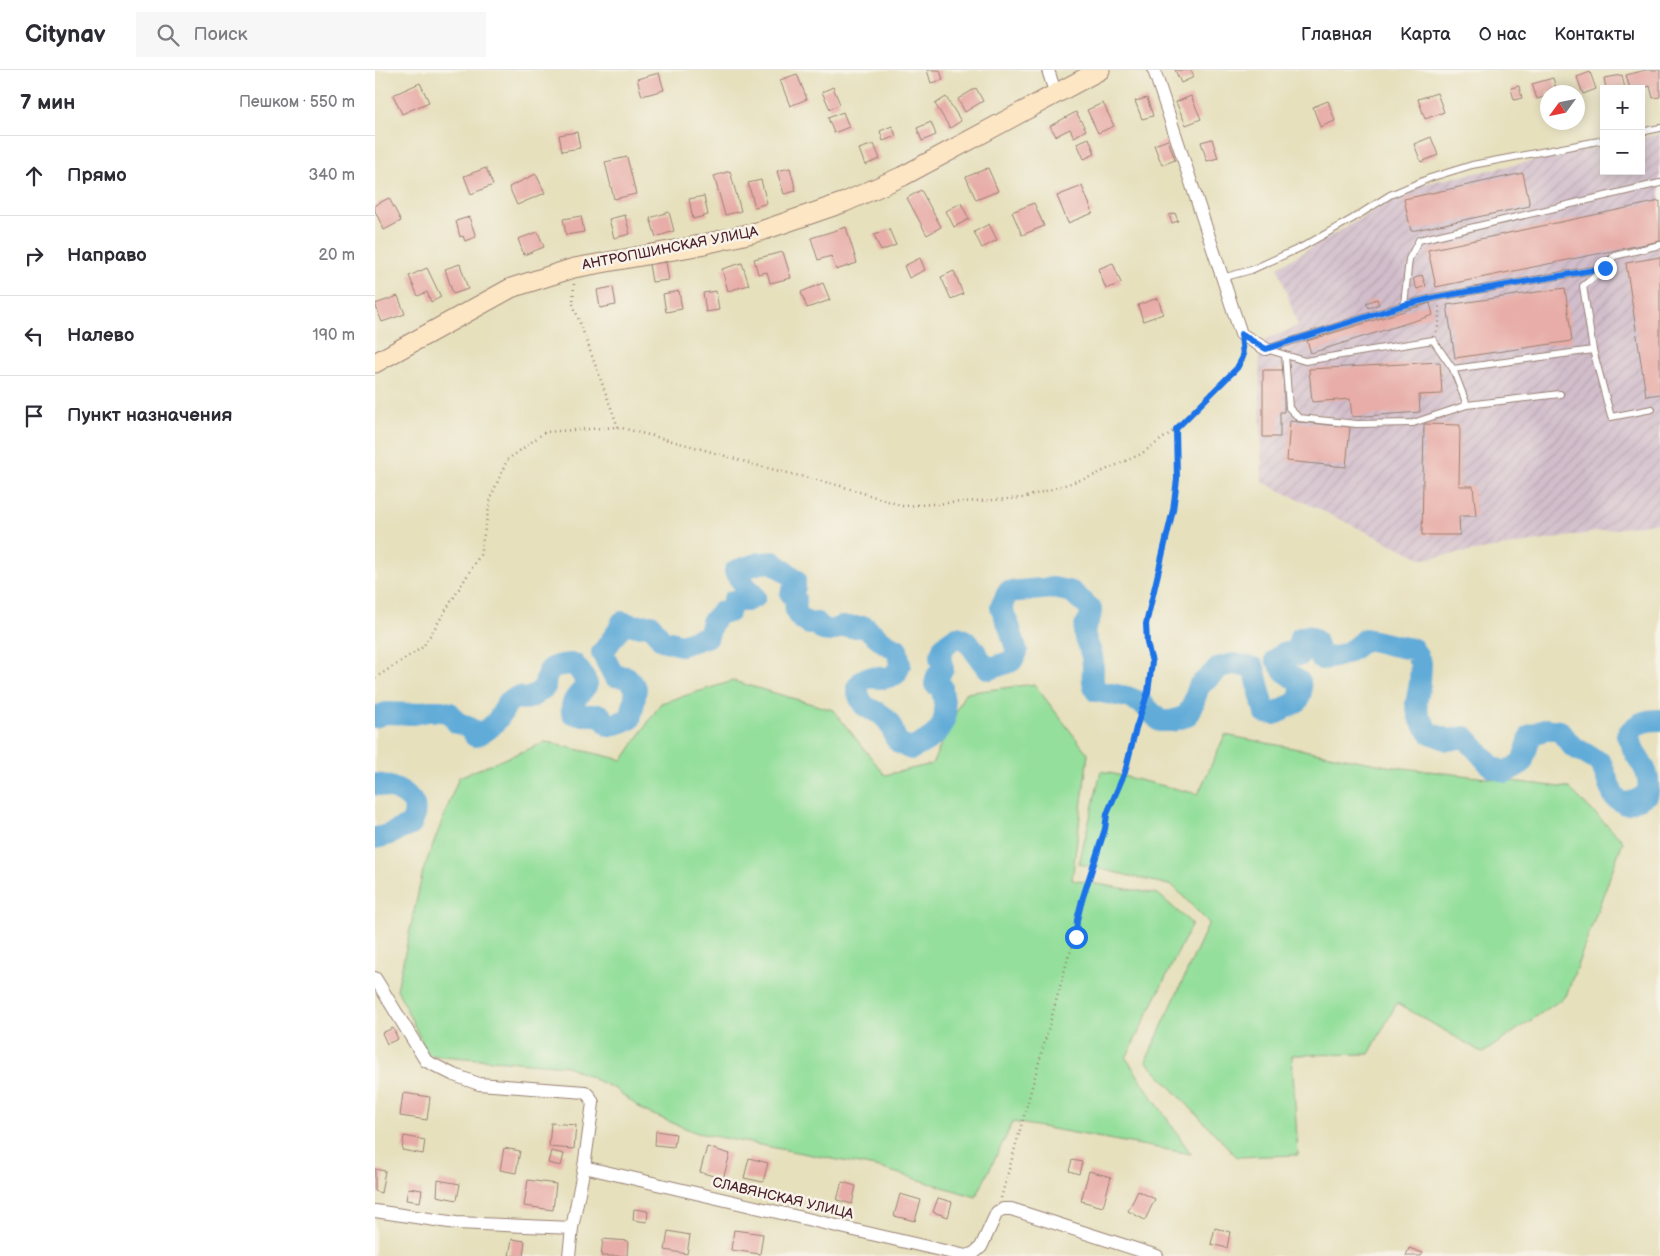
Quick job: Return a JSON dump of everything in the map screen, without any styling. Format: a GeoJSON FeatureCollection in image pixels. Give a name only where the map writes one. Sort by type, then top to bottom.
{"type":"FeatureCollection","features":[{"type":"Feature","properties":{"kind":"street"},"geometry":{"type":"LineString","coordinates":[[1048,70],[1056,95]]}},
{"type":"Feature","properties":{"kind":"street","name":"АНТРОПШИНСКАЯ УЛИЦА"},"geometry":{"type":"LineString","coordinates":[[375,363],[511,288],[574,268],[691,247],[752,233],[845,202],[903,176],[1100,70]]}},
{"type":"Feature","properties":{"kind":"street"},"geometry":{"type":"LineString","coordinates":[[1154,70],[1241,334],[1266,349]]}},
{"type":"Feature","properties":{"kind":"street"},"geometry":{"type":"LineString","coordinates":[[375,978],[427,1061],[454,1075],[479,1084],[585,1092],[591,1096],[593,1103],[569,1256]]}},
{"type":"Feature","properties":{"kind":"street","name":"СЛАВЯНСКАЯ УЛИЦА"},"geometry":{"type":"LineString","coordinates":[[584,1167],[966,1256],[975,1253],[981,1247],[997,1212]]}},
{"type":"Feature","properties":{"kind":"street"},"geometry":{"type":"LineString","coordinates":[[997,1212],[1003,1209],[1011,1209],[1157,1256]]}},
{"type":"Feature","properties":{"kind":"street"},"geometry":{"type":"LineString","coordinates":[[375,1211],[456,1223],[572,1228]]}},
{"type":"Feature","properties":{"kind":"lane"},"geometry":{"type":"LineString","coordinates":[[1645,131],[1660,128]]}},
{"type":"Feature","properties":{"kind":"lane"},"geometry":{"type":"LineString","coordinates":[[1222,278],[1251,270],[1302,247],[1352,220],[1390,195],[1430,178],[1472,165],[1600,141]]}},
{"type":"Feature","properties":{"kind":"lane"},"geometry":{"type":"LineString","coordinates":[[1404,305],[1409,259],[1419,240],[1660,183]]}},
{"type":"Feature","properties":{"kind":"lane"},"geometry":{"type":"LineString","coordinates":[[1652,409],[1611,417],[1593,350],[1583,286],[1605,268],[1614,256],[1660,245]]}},
{"type":"Feature","properties":{"kind":"lane"},"geometry":{"type":"LineString","coordinates":[[1266,349],[1404,305],[1437,297],[1605,268]]}},
{"type":"Feature","properties":{"kind":"lane"},"geometry":{"type":"LineString","coordinates":[[1266,349],[1305,361],[1433,340],[1453,370],[1467,405]]}},
{"type":"Feature","properties":{"kind":"lane"},"geometry":{"type":"LineString","coordinates":[[1453,370],[1593,350]]}},
{"type":"Feature","properties":{"kind":"lane"},"geometry":{"type":"LineString","coordinates":[[1285,354],[1289,408],[1299,418],[1357,424],[1413,423],[1467,405],[1560,394]]}},
{"type":"Feature","properties":{"kind":"path"},"geometry":{"type":"LineString","coordinates":[[574,268],[573,304],[618,427]]}},
{"type":"Feature","properties":{"kind":"path"},"geometry":{"type":"LineString","coordinates":[[1433,340],[1439,324],[1437,297]]}},
{"type":"Feature","properties":{"kind":"path"},"geometry":{"type":"LineString","coordinates":[[375,678],[423,647],[480,555],[491,497],[507,460],[545,432],[618,427],[763,467],[841,486],[903,506],[1023,498],[1090,477],[1141,454],[1176,429],[1237,368],[1243,357],[1241,334]]}},
{"type":"Feature","properties":{"kind":"path"},"geometry":{"type":"LineString","coordinates":[[997,1212],[1068,958],[1076,937],[1080,907],[1105,829],[1107,814],[1125,772],[1152,675],[1152,662],[1147,643],[1146,624],[1173,510],[1177,479],[1176,429]]}},
{"type":"Feature","properties":{"kind":"shaded area"},"geometry":{"type":"Polygon","coordinates":[[[1660,134],[1660,522],[1423,559],[1262,482],[1259,357],[1266,339],[1298,326],[1278,267],[1418,185],[1600,147],[1600,175],[1645,175],[1645,137],[1660,134]]]}},
{"type":"Feature","properties":{"kind":"green space"},"geometry":{"type":"Polygon","coordinates":[[[733,681],[833,710],[885,775],[932,764],[965,693],[1034,684],[1088,754],[1072,880],[1158,894],[1192,924],[1126,1058],[1191,1154],[1013,1122],[976,1197],[880,1168],[697,1133],[644,1111],[615,1089],[567,1066],[428,1055],[397,989],[423,871],[459,777],[546,742],[623,760],[661,703],[733,681]]]}},
{"type":"Feature","properties":{"kind":"green space"},"geometry":{"type":"Polygon","coordinates":[[[1225,735],[1387,766],[1569,788],[1623,841],[1566,996],[1483,1053],[1397,1003],[1369,1054],[1292,1055],[1298,1155],[1237,1157],[1146,1061],[1209,923],[1173,886],[1079,864],[1101,771],[1198,794],[1225,735]]]}},
{"type":"Feature","properties":{"kind":"building"},"geometry":{"type":"Polygon","coordinates":[[[927,70],[940,70],[943,80],[931,83],[927,70]]]}},
{"type":"Feature","properties":{"kind":"building"},"geometry":{"type":"Polygon","coordinates":[[[1175,70],[1191,70],[1194,77],[1181,83],[1175,70]]]}},
{"type":"Feature","properties":{"kind":"building"},"geometry":{"type":"Polygon","coordinates":[[[1646,70],[1660,70],[1660,97],[1653,98],[1650,86],[1645,88],[1645,85],[1629,85],[1626,75],[1646,70]]]}},
{"type":"Feature","properties":{"kind":"building"},"geometry":{"type":"Polygon","coordinates":[[[1590,72],[1596,89],[1585,93],[1585,85],[1580,85],[1577,77],[1590,72]]]}},
{"type":"Feature","properties":{"kind":"building"},"geometry":{"type":"Polygon","coordinates":[[[659,73],[664,90],[642,96],[637,79],[659,73]]]}},
{"type":"Feature","properties":{"kind":"building"},"geometry":{"type":"Polygon","coordinates":[[[797,74],[807,99],[790,106],[780,80],[797,74]]]}},
{"type":"Feature","properties":{"kind":"building"},"geometry":{"type":"Polygon","coordinates":[[[1622,75],[1624,85],[1605,85],[1604,78],[1622,75]]]}},
{"type":"Feature","properties":{"kind":"building"},"geometry":{"type":"Polygon","coordinates":[[[1553,78],[1555,85],[1540,85],[1540,98],[1537,99],[1532,84],[1553,78]]]}},
{"type":"Feature","properties":{"kind":"building"},"geometry":{"type":"Polygon","coordinates":[[[420,83],[429,102],[402,114],[393,95],[420,83]]]}},
{"type":"Feature","properties":{"kind":"building"},"geometry":{"type":"Polygon","coordinates":[[[1519,86],[1522,98],[1514,100],[1511,88],[1519,86]]]}},
{"type":"Feature","properties":{"kind":"building"},"geometry":{"type":"Polygon","coordinates":[[[833,87],[840,104],[830,109],[822,92],[833,87]]]}},
{"type":"Feature","properties":{"kind":"building"},"geometry":{"type":"Polygon","coordinates":[[[976,88],[983,101],[965,112],[958,99],[976,88]]]}},
{"type":"Feature","properties":{"kind":"building"},"geometry":{"type":"Polygon","coordinates":[[[1437,93],[1444,112],[1425,119],[1418,99],[1437,93]]]}},
{"type":"Feature","properties":{"kind":"building"},"geometry":{"type":"Polygon","coordinates":[[[1191,96],[1201,119],[1186,125],[1176,102],[1191,96]]]}},
{"type":"Feature","properties":{"kind":"building"},"geometry":{"type":"Polygon","coordinates":[[[946,97],[961,121],[950,128],[935,104],[946,97]]]}},
{"type":"Feature","properties":{"kind":"building"},"geometry":{"type":"Polygon","coordinates":[[[1147,98],[1153,116],[1142,119],[1135,101],[1147,98]]]}},
{"type":"Feature","properties":{"kind":"building"},"geometry":{"type":"Polygon","coordinates":[[[1328,101],[1335,121],[1320,127],[1313,107],[1328,101]]]}},
{"type":"Feature","properties":{"kind":"building"},"geometry":{"type":"Polygon","coordinates":[[[1103,103],[1114,126],[1098,133],[1087,110],[1103,103]]]}},
{"type":"Feature","properties":{"kind":"building"},"geometry":{"type":"Polygon","coordinates":[[[843,112],[849,127],[834,133],[828,118],[843,112]]]}},
{"type":"Feature","properties":{"kind":"building"},"geometry":{"type":"Polygon","coordinates":[[[1076,112],[1086,130],[1074,137],[1070,129],[1056,136],[1050,126],[1076,112]]]}},
{"type":"Feature","properties":{"kind":"building"},"geometry":{"type":"Polygon","coordinates":[[[931,122],[936,135],[922,141],[917,128],[931,122]]]}},
{"type":"Feature","properties":{"kind":"building"},"geometry":{"type":"Polygon","coordinates":[[[892,126],[896,136],[883,141],[880,131],[892,126]]]}},
{"type":"Feature","properties":{"kind":"building"},"geometry":{"type":"Polygon","coordinates":[[[577,132],[580,148],[562,151],[559,135],[577,132]]]}},
{"type":"Feature","properties":{"kind":"building"},"geometry":{"type":"Polygon","coordinates":[[[1431,137],[1438,155],[1421,162],[1414,144],[1431,137]]]}},
{"type":"Feature","properties":{"kind":"building"},"geometry":{"type":"Polygon","coordinates":[[[1089,138],[1095,154],[1084,159],[1077,143],[1089,138]]]}},
{"type":"Feature","properties":{"kind":"building"},"geometry":{"type":"Polygon","coordinates":[[[1212,139],[1218,158],[1207,161],[1201,142],[1212,139]]]}},
{"type":"Feature","properties":{"kind":"building"},"geometry":{"type":"Polygon","coordinates":[[[1168,140],[1175,160],[1162,165],[1154,145],[1168,140]]]}},
{"type":"Feature","properties":{"kind":"building"},"geometry":{"type":"Polygon","coordinates":[[[874,144],[880,159],[865,165],[859,149],[874,144]]]}},
{"type":"Feature","properties":{"kind":"building"},"geometry":{"type":"Polygon","coordinates":[[[627,157],[636,194],[614,199],[605,162],[627,157]]]}},
{"type":"Feature","properties":{"kind":"building"},"geometry":{"type":"Polygon","coordinates":[[[486,168],[493,185],[471,194],[464,176],[486,168]]]}},
{"type":"Feature","properties":{"kind":"building"},"geometry":{"type":"Polygon","coordinates":[[[790,168],[796,191],[784,194],[777,171],[790,168]]]}},
{"type":"Feature","properties":{"kind":"building"},"geometry":{"type":"Polygon","coordinates":[[[988,168],[998,191],[976,200],[966,177],[988,168]]]}},
{"type":"Feature","properties":{"kind":"building"},"geometry":{"type":"Polygon","coordinates":[[[730,171],[741,211],[725,215],[714,176],[730,171]]]}},
{"type":"Feature","properties":{"kind":"building"},"geometry":{"type":"Polygon","coordinates":[[[1523,173],[1530,206],[1411,231],[1404,199],[1523,173]]]}},
{"type":"Feature","properties":{"kind":"building"},"geometry":{"type":"Polygon","coordinates":[[[536,174],[545,193],[517,205],[509,187],[536,174]]]}},
{"type":"Feature","properties":{"kind":"building"},"geometry":{"type":"Polygon","coordinates":[[[761,180],[767,203],[755,207],[748,183],[761,180]]]}},
{"type":"Feature","properties":{"kind":"building"},"geometry":{"type":"Polygon","coordinates":[[[1082,186],[1093,213],[1068,223],[1057,196],[1082,186]]]}},
{"type":"Feature","properties":{"kind":"building"},"geometry":{"type":"Polygon","coordinates":[[[921,190],[941,227],[927,235],[907,198],[921,190]]]}},
{"type":"Feature","properties":{"kind":"building"},"geometry":{"type":"Polygon","coordinates":[[[704,196],[708,215],[693,219],[689,199],[704,196]]]}},
{"type":"Feature","properties":{"kind":"building"},"geometry":{"type":"Polygon","coordinates":[[[389,198],[401,221],[384,230],[375,211],[375,205],[389,198]]]}},
{"type":"Feature","properties":{"kind":"building"},"geometry":{"type":"Polygon","coordinates":[[[1660,201],[1660,241],[1436,287],[1428,250],[1660,201]]]}},
{"type":"Feature","properties":{"kind":"building"},"geometry":{"type":"Polygon","coordinates":[[[961,203],[969,219],[954,227],[946,211],[961,203]]]}},
{"type":"Feature","properties":{"kind":"building"},"geometry":{"type":"Polygon","coordinates":[[[1034,203],[1044,226],[1022,235],[1012,212],[1034,203]]]}},
{"type":"Feature","properties":{"kind":"building"},"geometry":{"type":"Polygon","coordinates":[[[669,212],[674,231],[656,237],[650,218],[669,212]]]}},
{"type":"Feature","properties":{"kind":"building"},"geometry":{"type":"Polygon","coordinates":[[[1175,213],[1178,221],[1172,223],[1169,215],[1175,213]]]}},
{"type":"Feature","properties":{"kind":"building"},"geometry":{"type":"Polygon","coordinates":[[[625,215],[630,234],[614,238],[609,219],[625,215]]]}},
{"type":"Feature","properties":{"kind":"building"},"geometry":{"type":"Polygon","coordinates":[[[581,216],[584,232],[566,235],[563,219],[581,216]]]}},
{"type":"Feature","properties":{"kind":"building"},"geometry":{"type":"Polygon","coordinates":[[[469,217],[476,237],[465,241],[463,236],[460,237],[456,221],[469,217]]]}},
{"type":"Feature","properties":{"kind":"building"},"geometry":{"type":"Polygon","coordinates":[[[989,224],[997,240],[982,248],[974,232],[989,224]]]}},
{"type":"Feature","properties":{"kind":"building"},"geometry":{"type":"Polygon","coordinates":[[[846,227],[857,263],[836,270],[831,256],[818,260],[811,238],[846,227]]]}},
{"type":"Feature","properties":{"kind":"building"},"geometry":{"type":"Polygon","coordinates":[[[889,229],[896,245],[881,251],[874,235],[889,229]]]}},
{"type":"Feature","properties":{"kind":"building"},"geometry":{"type":"Polygon","coordinates":[[[538,232],[544,247],[524,255],[518,239],[538,232]]]}},
{"type":"Feature","properties":{"kind":"building"},"geometry":{"type":"Polygon","coordinates":[[[783,252],[791,278],[770,283],[767,272],[758,274],[754,259],[783,252]]]}},
{"type":"Feature","properties":{"kind":"building"},"geometry":{"type":"Polygon","coordinates":[[[1660,257],[1660,394],[1646,396],[1626,263],[1660,257]]]}},
{"type":"Feature","properties":{"kind":"building"},"geometry":{"type":"Polygon","coordinates":[[[920,258],[925,270],[909,278],[904,266],[920,258]]]}},
{"type":"Feature","properties":{"kind":"building"},"geometry":{"type":"Polygon","coordinates":[[[666,262],[669,280],[652,282],[649,264],[666,262]]]}},
{"type":"Feature","properties":{"kind":"building"},"geometry":{"type":"Polygon","coordinates":[[[742,263],[749,285],[728,291],[722,269],[742,263]]]}},
{"type":"Feature","properties":{"kind":"building"},"geometry":{"type":"Polygon","coordinates":[[[1113,263],[1121,283],[1106,289],[1098,269],[1113,263]]]}},
{"type":"Feature","properties":{"kind":"building"},"geometry":{"type":"Polygon","coordinates":[[[460,264],[468,289],[453,294],[445,269],[460,264]]]}},
{"type":"Feature","properties":{"kind":"building"},"geometry":{"type":"Polygon","coordinates":[[[427,268],[441,297],[431,302],[427,292],[418,296],[409,276],[427,268]]]}},
{"type":"Feature","properties":{"kind":"building"},"geometry":{"type":"Polygon","coordinates":[[[954,271],[963,294],[951,299],[941,277],[954,271]]]}},
{"type":"Feature","properties":{"kind":"building"},"geometry":{"type":"Polygon","coordinates":[[[1422,275],[1426,286],[1417,289],[1413,279],[1422,275]]]}},
{"type":"Feature","properties":{"kind":"building"},"geometry":{"type":"Polygon","coordinates":[[[823,283],[830,300],[807,308],[801,292],[823,283]]]}},
{"type":"Feature","properties":{"kind":"building"},"geometry":{"type":"Polygon","coordinates":[[[613,287],[616,305],[600,308],[597,290],[613,287]]]}},
{"type":"Feature","properties":{"kind":"building"},"geometry":{"type":"Polygon","coordinates":[[[1565,288],[1572,341],[1455,358],[1447,305],[1565,288]]]}},
{"type":"Feature","properties":{"kind":"building"},"geometry":{"type":"Polygon","coordinates":[[[679,291],[682,309],[666,312],[663,294],[679,291]]]}},
{"type":"Feature","properties":{"kind":"building"},"geometry":{"type":"Polygon","coordinates":[[[716,291],[719,310],[706,312],[703,293],[716,291]]]}},
{"type":"Feature","properties":{"kind":"building"},"geometry":{"type":"Polygon","coordinates":[[[398,296],[405,314],[382,322],[375,304],[398,296]]]}},
{"type":"Feature","properties":{"kind":"building"},"geometry":{"type":"Polygon","coordinates":[[[1158,298],[1163,314],[1143,321],[1138,305],[1158,298]]]}},
{"type":"Feature","properties":{"kind":"building"},"geometry":{"type":"Polygon","coordinates":[[[1377,299],[1379,304],[1369,308],[1366,303],[1377,299]]]}},
{"type":"Feature","properties":{"kind":"building"},"geometry":{"type":"Polygon","coordinates":[[[1430,303],[1433,315],[1311,353],[1307,341],[1430,303]]]}},
{"type":"Feature","properties":{"kind":"building"},"geometry":{"type":"Polygon","coordinates":[[[1440,362],[1442,394],[1419,395],[1420,412],[1352,417],[1350,399],[1312,402],[1309,369],[1440,362]]]}},
{"type":"Feature","properties":{"kind":"building"},"geometry":{"type":"Polygon","coordinates":[[[1263,370],[1284,370],[1284,412],[1280,412],[1280,437],[1263,437],[1263,370]]]}},
{"type":"Feature","properties":{"kind":"building"},"geometry":{"type":"Polygon","coordinates":[[[1290,421],[1350,427],[1346,467],[1287,461],[1290,421]]]}},
{"type":"Feature","properties":{"kind":"building"},"geometry":{"type":"Polygon","coordinates":[[[1424,424],[1460,425],[1459,486],[1473,486],[1476,516],[1459,516],[1460,535],[1422,535],[1424,424]]]}},
{"type":"Feature","properties":{"kind":"building"},"geometry":{"type":"Polygon","coordinates":[[[393,1028],[398,1039],[387,1044],[382,1033],[393,1028]]]}},
{"type":"Feature","properties":{"kind":"building"},"geometry":{"type":"Polygon","coordinates":[[[403,1093],[430,1097],[427,1120],[400,1116],[403,1093]]]}},
{"type":"Feature","properties":{"kind":"building"},"geometry":{"type":"Polygon","coordinates":[[[551,1123],[576,1125],[574,1149],[549,1147],[551,1123]]]}},
{"type":"Feature","properties":{"kind":"building"},"geometry":{"type":"Polygon","coordinates":[[[656,1131],[676,1134],[674,1147],[655,1145],[656,1131]]]}},
{"type":"Feature","properties":{"kind":"building"},"geometry":{"type":"Polygon","coordinates":[[[404,1136],[425,1140],[423,1154],[402,1150],[404,1136]]]}},
{"type":"Feature","properties":{"kind":"building"},"geometry":{"type":"Polygon","coordinates":[[[707,1147],[730,1154],[723,1179],[700,1172],[707,1147]]]}},
{"type":"Feature","properties":{"kind":"building"},"geometry":{"type":"Polygon","coordinates":[[[504,1148],[520,1151],[516,1173],[500,1170],[504,1148]]]}},
{"type":"Feature","properties":{"kind":"building"},"geometry":{"type":"Polygon","coordinates":[[[551,1151],[564,1154],[561,1166],[548,1163],[551,1151]]]}},
{"type":"Feature","properties":{"kind":"building"},"geometry":{"type":"Polygon","coordinates":[[[749,1158],[768,1163],[763,1182],[744,1178],[749,1158]]]}},
{"type":"Feature","properties":{"kind":"building"},"geometry":{"type":"Polygon","coordinates":[[[1072,1160],[1082,1162],[1079,1174],[1069,1171],[1072,1160]]]}},
{"type":"Feature","properties":{"kind":"building"},"geometry":{"type":"Polygon","coordinates":[[[375,1169],[385,1171],[381,1193],[375,1191],[375,1169]]]}},
{"type":"Feature","properties":{"kind":"building"},"geometry":{"type":"Polygon","coordinates":[[[1089,1171],[1111,1177],[1103,1207],[1081,1201],[1089,1171]]]}},
{"type":"Feature","properties":{"kind":"building"},"geometry":{"type":"Polygon","coordinates":[[[438,1180],[460,1184],[457,1200],[437,1196],[438,1180]]]}},
{"type":"Feature","properties":{"kind":"building"},"geometry":{"type":"Polygon","coordinates":[[[528,1180],[556,1184],[553,1210],[524,1206],[528,1180]]]}},
{"type":"Feature","properties":{"kind":"building"},"geometry":{"type":"Polygon","coordinates":[[[842,1182],[856,1186],[852,1204],[837,1200],[842,1182]]]}},
{"type":"Feature","properties":{"kind":"building"},"geometry":{"type":"Polygon","coordinates":[[[408,1188],[422,1190],[420,1202],[406,1200],[408,1188]]]}},
{"type":"Feature","properties":{"kind":"building"},"geometry":{"type":"Polygon","coordinates":[[[1138,1191],[1155,1199],[1145,1220],[1128,1211],[1138,1191]]]}},
{"type":"Feature","properties":{"kind":"building"},"geometry":{"type":"Polygon","coordinates":[[[900,1194],[921,1200],[915,1221],[894,1216],[900,1194]]]}},
{"type":"Feature","properties":{"kind":"building"},"geometry":{"type":"Polygon","coordinates":[[[938,1198],[952,1202],[948,1217],[933,1212],[938,1198]]]}},
{"type":"Feature","properties":{"kind":"building"},"geometry":{"type":"Polygon","coordinates":[[[634,1209],[648,1211],[647,1222],[633,1220],[634,1209]]]}},
{"type":"Feature","properties":{"kind":"building"},"geometry":{"type":"Polygon","coordinates":[[[1215,1228],[1230,1232],[1227,1248],[1211,1244],[1215,1228]]]}},
{"type":"Feature","properties":{"kind":"building"},"geometry":{"type":"Polygon","coordinates":[[[734,1230],[763,1234],[760,1254],[731,1250],[734,1230]]]}},
{"type":"Feature","properties":{"kind":"building"},"geometry":{"type":"Polygon","coordinates":[[[668,1231],[690,1235],[687,1254],[665,1250],[668,1231]]]}},
{"type":"Feature","properties":{"kind":"building"},"geometry":{"type":"Polygon","coordinates":[[[512,1239],[525,1241],[523,1256],[509,1256],[512,1239]]]}},
{"type":"Feature","properties":{"kind":"building"},"geometry":{"type":"Polygon","coordinates":[[[603,1239],[628,1241],[627,1256],[601,1256],[603,1239]]]}},
{"type":"Feature","properties":{"kind":"building"},"geometry":{"type":"Polygon","coordinates":[[[1409,1248],[1423,1253],[1421,1256],[1406,1256],[1409,1248]]]}},
{"type":"Feature","properties":{"kind":"waterway"},"geometry":{"type":"LineString","coordinates":[[375,717],[386,713],[413,714],[441,711],[450,713],[457,723],[470,728],[475,736],[485,731],[494,723],[502,714],[507,703],[518,697],[522,699],[529,698],[545,687],[547,675],[552,668],[574,664],[587,684],[575,700],[572,713],[600,715],[610,726],[630,719],[636,688],[627,677],[614,676],[602,653],[618,631],[622,622],[636,626],[651,625],[662,640],[681,645],[708,636],[712,622],[721,612],[729,612],[733,601],[746,601],[755,597],[735,571],[760,563],[773,562],[795,579],[795,587],[791,594],[796,600],[798,615],[805,622],[809,624],[817,623],[823,630],[830,631],[841,627],[865,627],[886,644],[897,649],[900,664],[896,674],[885,678],[871,677],[865,679],[857,688],[862,703],[869,709],[882,715],[887,720],[897,740],[911,749],[934,735],[942,725],[945,708],[942,687],[935,684],[937,676],[943,669],[940,657],[944,646],[957,637],[963,640],[972,647],[984,665],[989,669],[1012,661],[1017,652],[1001,607],[1008,592],[1053,588],[1072,592],[1091,609],[1084,634],[1092,658],[1093,682],[1096,691],[1127,697],[1142,703],[1160,721],[1171,721],[1187,716],[1199,686],[1220,667],[1234,664],[1254,668],[1265,713],[1275,714],[1298,701],[1301,692],[1300,682],[1284,671],[1276,659],[1284,653],[1301,655],[1298,646],[1300,638],[1307,636],[1315,640],[1321,659],[1345,654],[1365,639],[1413,649],[1421,663],[1416,704],[1419,717],[1430,733],[1448,740],[1465,737],[1492,767],[1506,772],[1522,763],[1531,735],[1547,729],[1560,731],[1572,746],[1601,763],[1614,797],[1625,804],[1639,799],[1648,793],[1646,771],[1627,735],[1641,723],[1660,720]]}},
{"type":"Feature","properties":{"kind":"waterway"},"geometry":{"type":"LineString","coordinates":[[375,784],[403,793],[411,800],[415,810],[411,825],[375,838]]}},
{"type":"Feature","properties":{"kind":"route"},"geometry":{"type":"LineString","coordinates":[[1076,937],[1077,920],[1085,889],[1105,829],[1111,801],[1125,772],[1152,675],[1151,653],[1147,643],[1146,624],[1173,510],[1177,479],[1176,429],[1237,368],[1243,357],[1241,334],[1266,349],[1404,305],[1437,297],[1605,268]]}}]}
